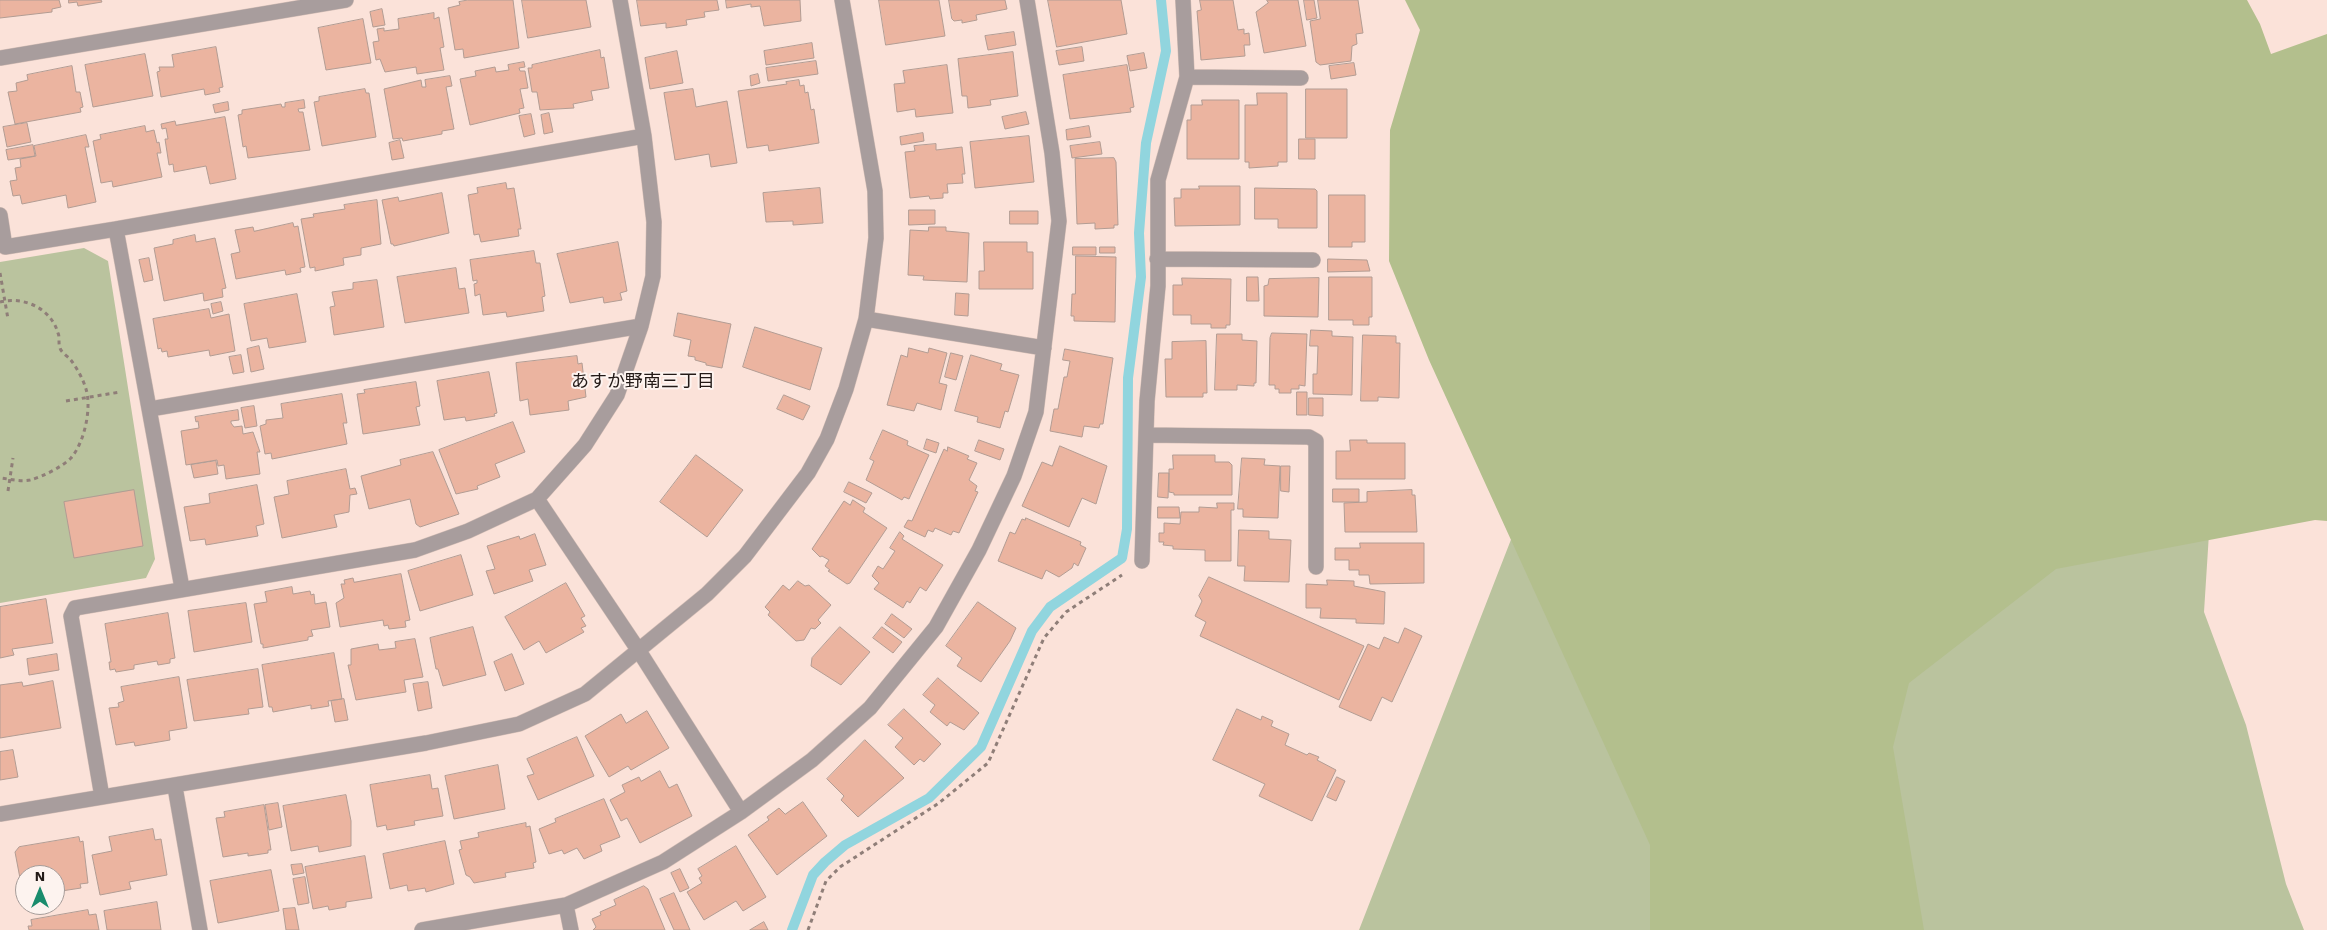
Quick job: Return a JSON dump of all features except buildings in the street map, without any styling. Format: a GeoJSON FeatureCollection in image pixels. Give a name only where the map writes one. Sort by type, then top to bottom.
{"type":"FeatureCollection","features":[{"type":"Feature","properties":{"kind":"street"},"geometry":{"type":"LineString","coordinates":[[0,58],[346,0]]}},
{"type":"Feature","properties":{"kind":"street"},"geometry":{"type":"LineString","coordinates":[[102,797],[71,616],[75,608],[182,588],[415,550],[468,531],[537,499],[585,445],[617,395],[641,326],[653,276],[654,222],[644,136],[620,0]]}},
{"type":"Feature","properties":{"kind":"street"},"geometry":{"type":"LineString","coordinates":[[0,814],[175,787],[426,744],[518,724],[585,694],[640,652],[707,594],[745,556],[808,473],[826,439],[846,389],[866,319],[876,238],[875,190],[842,0]]}},
{"type":"Feature","properties":{"kind":"street"},"geometry":{"type":"LineString","coordinates":[[422,930],[566,905],[663,862],[741,812],[812,760],[870,708],[936,627],[979,550],[1014,476],[1036,412],[1058,221],[1052,152],[1027,0]]}},
{"type":"Feature","properties":{"kind":"street"},"geometry":{"type":"LineString","coordinates":[[1142,561],[1147,401],[1158,286],[1158,180],[1186,77],[1183,0]]}},
{"type":"Feature","properties":{"kind":"street"},"geometry":{"type":"LineString","coordinates":[[1186,77],[1301,78]]}},
{"type":"Feature","properties":{"kind":"street"},"geometry":{"type":"LineString","coordinates":[[0,215],[5,247],[644,136]]}},
{"type":"Feature","properties":{"kind":"street"},"geometry":{"type":"LineString","coordinates":[[116,229],[182,588]]}},
{"type":"Feature","properties":{"kind":"street"},"geometry":{"type":"LineString","coordinates":[[1158,259],[1313,260]]}},
{"type":"Feature","properties":{"kind":"street"},"geometry":{"type":"LineString","coordinates":[[866,319],[1044,348]]}},
{"type":"Feature","properties":{"kind":"street"},"geometry":{"type":"LineString","coordinates":[[150,408],[641,326]]}},
{"type":"Feature","properties":{"kind":"street"},"geometry":{"type":"LineString","coordinates":[[1146,435],[1309,437],[1316,441],[1316,567]]}},
{"type":"Feature","properties":{"kind":"street"},"geometry":{"type":"LineString","coordinates":[[537,499],[640,652],[741,812]]}},
{"type":"Feature","properties":{"kind":"street"},"geometry":{"type":"LineString","coordinates":[[175,787],[200,930]]}},
{"type":"Feature","properties":{"kind":"street"},"geometry":{"type":"LineString","coordinates":[[566,905],[571,930]]}},
{"type":"Feature","properties":{"kind":"path"},"geometry":{"type":"LineString","coordinates":[[0,273],[8,319]]}},
{"type":"Feature","properties":{"kind":"path"},"geometry":{"type":"LineString","coordinates":[[0,302],[21,301],[38,307],[50,317],[58,332],[60,348],[81,376],[88,398],[89,409],[85,431],[71,458],[32,480],[0,478]]}},
{"type":"Feature","properties":{"kind":"path"},"geometry":{"type":"LineString","coordinates":[[66,401],[146,386]]}},
{"type":"Feature","properties":{"kind":"path"},"geometry":{"type":"LineString","coordinates":[[8,491],[13,458]]}},
{"type":"Feature","properties":{"kind":"path"},"geometry":{"type":"LineString","coordinates":[[808,930],[826,881],[840,867],[939,803],[988,763],[1044,638],[1066,612],[1142,561]]}},
{"type":"Feature","properties":{"kind":"green space"},"geometry":{"type":"Polygon","coordinates":[[[1405,0],[2247,0],[2260,24],[2271,54],[2327,34],[2327,521],[2315,520],[2056,569],[1909,683],[1893,747],[1924,930],[1650,930],[1650,845],[1429,360],[1389,261],[1390,130],[1420,30],[1405,0]]]}},
{"type":"Feature","properties":{"kind":"green space"},"geometry":{"type":"Polygon","coordinates":[[[84,248],[108,261],[155,559],[146,578],[0,603],[0,262],[84,248]]]}},
{"type":"Feature","properties":{"kind":"green space"},"geometry":{"type":"Polygon","coordinates":[[[2215,439],[2204,612],[2246,725],[2286,884],[2304,930],[1359,930],[1512,537],[2215,439]]]}},
{"type":"Feature","properties":{"kind":"waterway"},"geometry":{"type":"LineString","coordinates":[[792,930],[813,875],[825,862],[845,845],[929,798],[981,747],[1032,631],[1050,607],[1122,558],[1127,529],[1128,378],[1141,277],[1139,233],[1146,143],[1166,51],[1161,0]]}},
{"type":"Feature","properties":{"kind":"district","name":"あすか野南三丁目"},"geometry":{"type":"Point","coordinates":[643,382]}}]}
